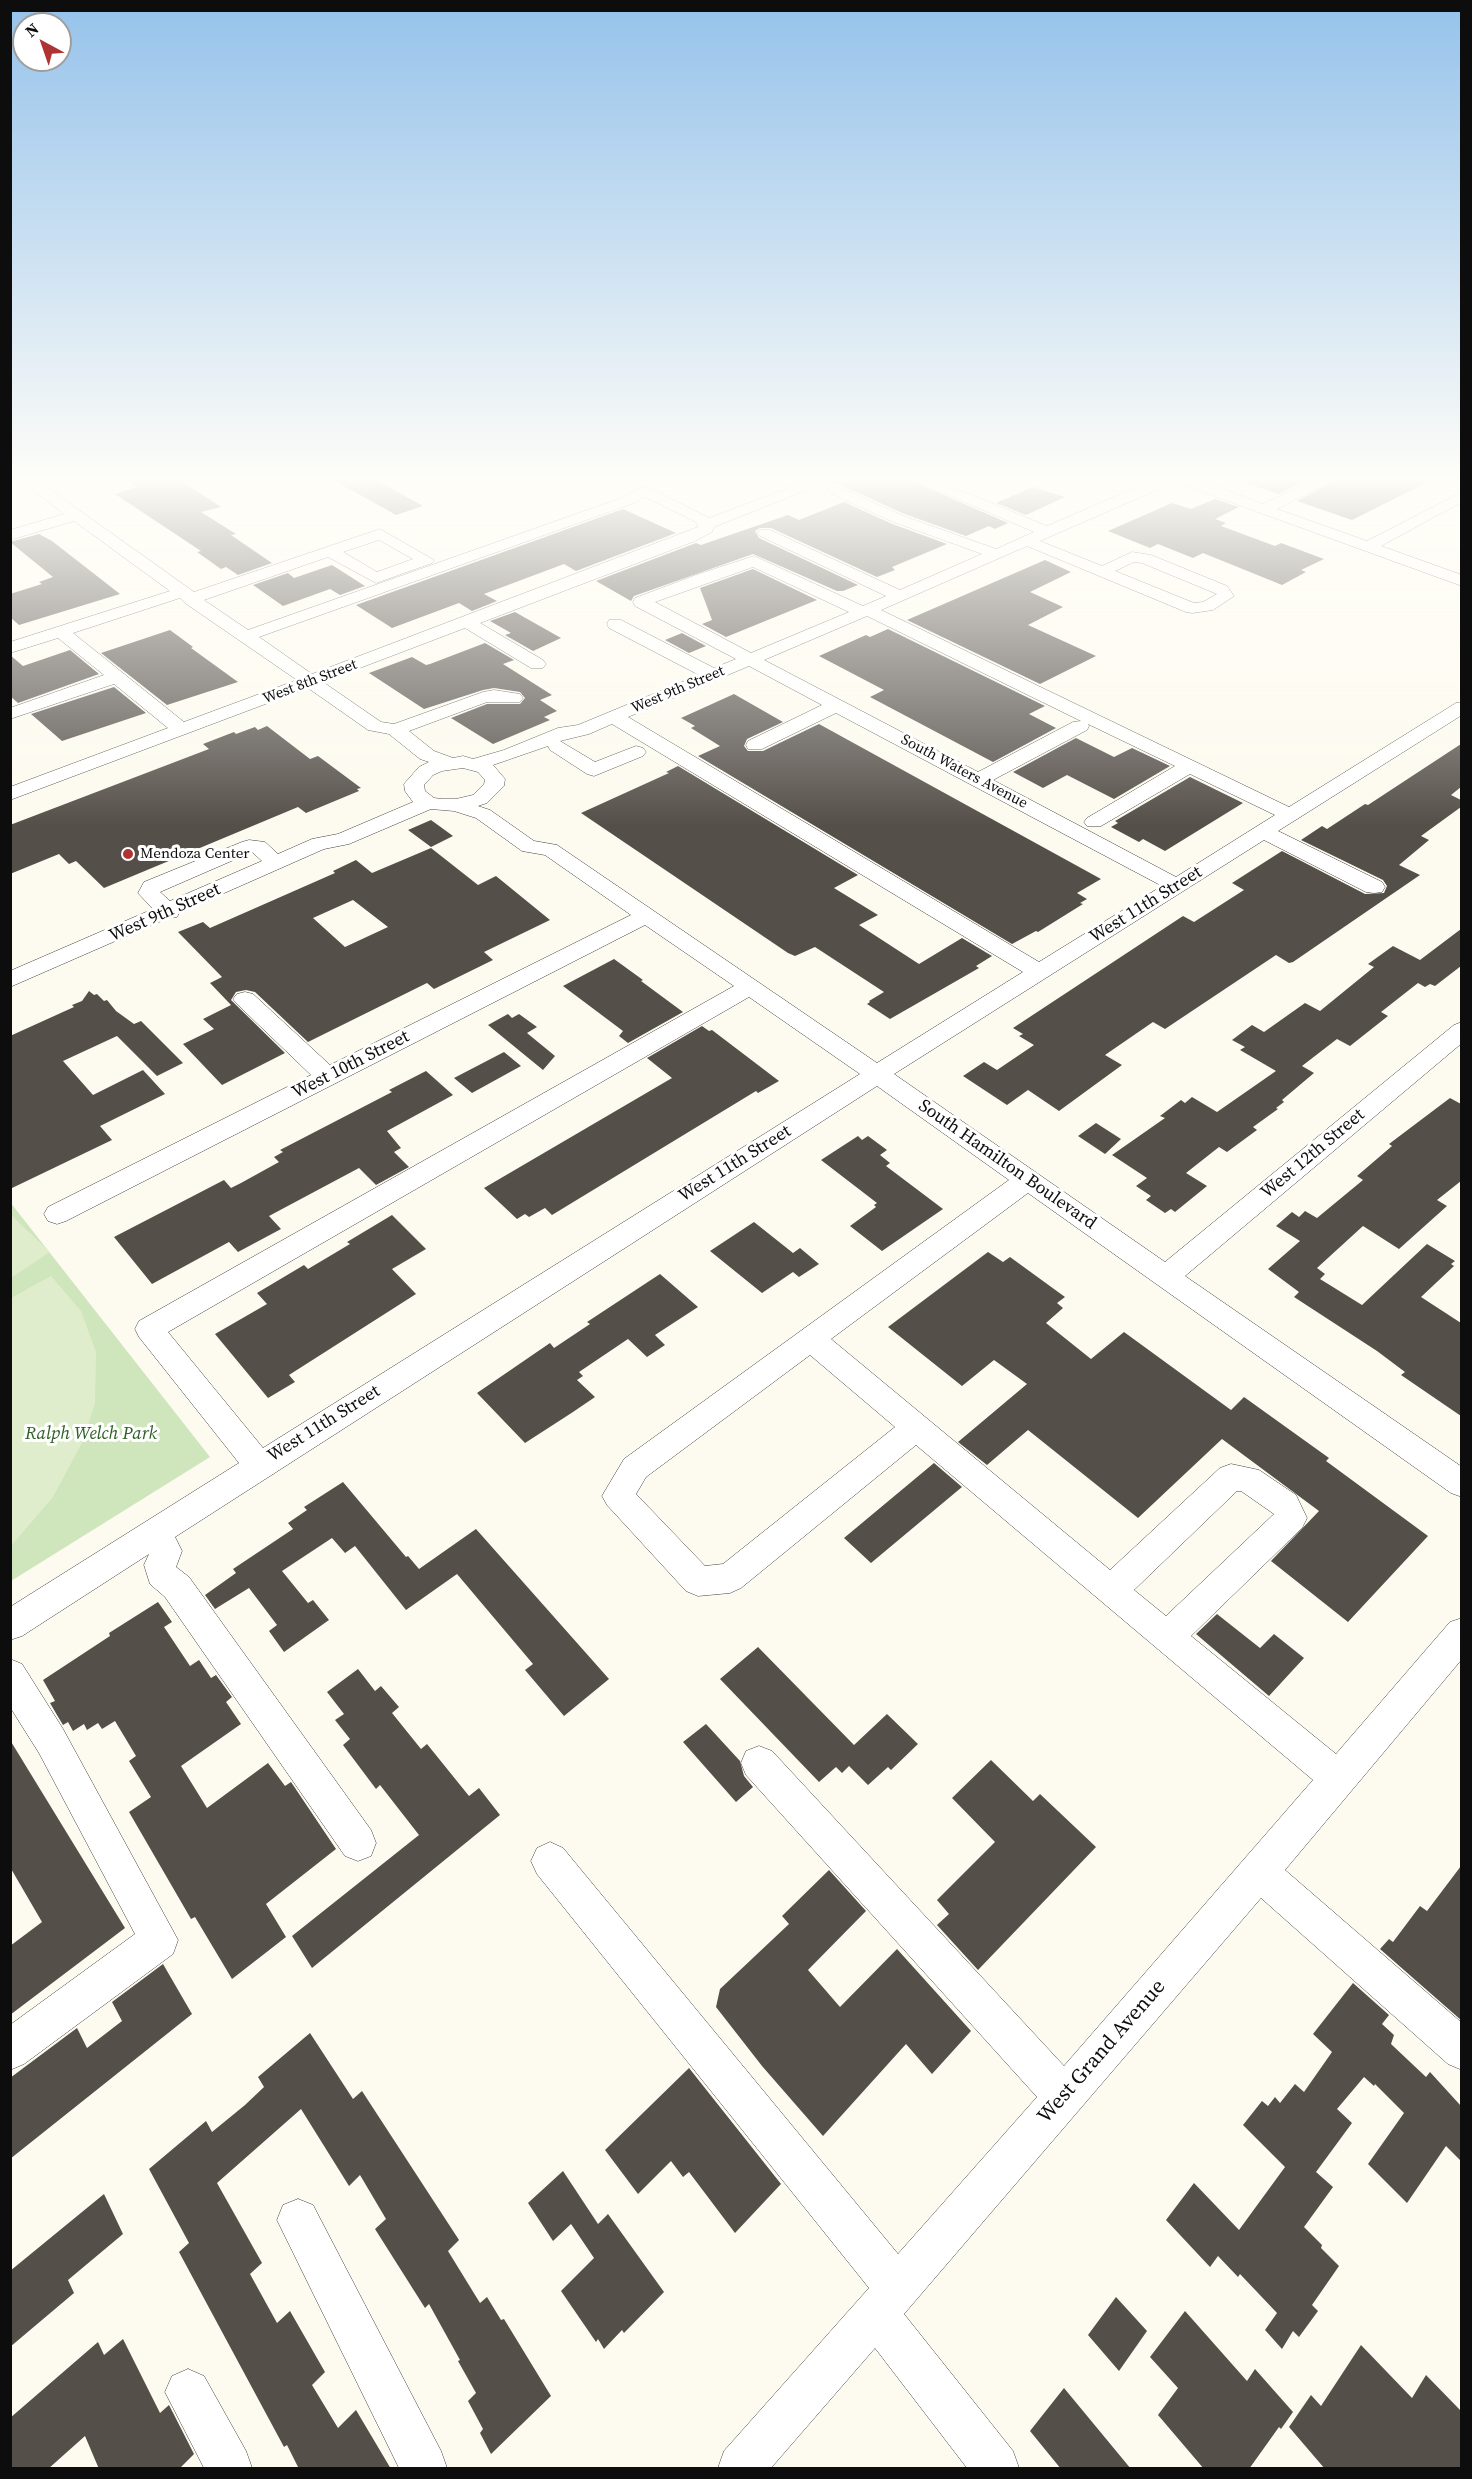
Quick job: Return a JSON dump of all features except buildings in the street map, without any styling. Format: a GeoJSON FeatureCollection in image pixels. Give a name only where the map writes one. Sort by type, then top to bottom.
{"type":"FeatureCollection","features":[{"type":"Feature","properties":{"kind":"street"},"geometry":{"type":"LineString","coordinates":[[183,594],[375,726],[395,730],[427,755],[450,763]]}},
{"type":"Feature","properties":{"kind":"street"},"geometry":{"type":"LineString","coordinates":[[10,648],[193,594]]}},
{"type":"Feature","properties":{"kind":"street"},"geometry":{"type":"LineString","coordinates":[[246,636],[365,594]]}},
{"type":"Feature","properties":{"kind":"street","name":"West 8th Street"},"geometry":{"type":"LineString","coordinates":[[10,794],[542,594]]}},
{"type":"Feature","properties":{"kind":"street","name":"South Waters Avenue"},"geometry":{"type":"LineString","coordinates":[[661,594],[640,602],[1178,885]]}},
{"type":"Feature","properties":{"kind":"street","name":"South Waters Avenue"},"geometry":{"type":"LineString","coordinates":[[827,594],[866,611]]}},
{"type":"Feature","properties":{"kind":"street"},"geometry":{"type":"LineString","coordinates":[[894,594],[899,596]]}},
{"type":"Feature","properties":{"kind":"street","name":"West 9th Street"},"geometry":{"type":"LineString","coordinates":[[10,980],[169,912],[319,843],[342,840],[421,790],[437,766],[450,763],[475,764],[511,754],[565,732],[582,730],[904,594]]}},
{"type":"Feature","properties":{"kind":"street"},"geometry":{"type":"LineString","coordinates":[[1157,594],[1192,608],[1207,606],[1226,596],[1224,594]]}},
{"type":"Feature","properties":{"kind":"street"},"geometry":{"type":"LineString","coordinates":[[866,611],[1290,815]]}},
{"type":"Feature","properties":{"kind":"street"},"geometry":{"type":"LineString","coordinates":[[467,622],[537,664]]}},
{"type":"Feature","properties":{"kind":"street"},"geometry":{"type":"LineString","coordinates":[[615,624],[713,675]]}},
{"type":"Feature","properties":{"kind":"street"},"geometry":{"type":"LineString","coordinates":[[62,632],[182,730]]}},
{"type":"Feature","properties":{"kind":"street"},"geometry":{"type":"LineString","coordinates":[[10,714],[116,676]]}},
{"type":"Feature","properties":{"kind":"street"},"geometry":{"type":"LineString","coordinates":[[395,730],[487,696],[514,698]]}},
{"type":"Feature","properties":{"kind":"street"},"geometry":{"type":"LineString","coordinates":[[755,745],[837,705]]}},
{"type":"Feature","properties":{"kind":"street","name":"West 11th Street"},"geometry":{"type":"LineString","coordinates":[[10,1625],[877,1074],[1461,707]]}},
{"type":"Feature","properties":{"kind":"street"},"geometry":{"type":"LineString","coordinates":[[614,717],[1040,972]]}},
{"type":"Feature","properties":{"kind":"street"},"geometry":{"type":"LineString","coordinates":[[375,726],[376,737],[413,764],[421,790],[456,805]]}},
{"type":"Feature","properties":{"kind":"street"},"geometry":{"type":"LineString","coordinates":[[978,780],[1080,726]]}},
{"type":"Feature","properties":{"kind":"street","name":"West 9th Street"},"geometry":{"type":"LineString","coordinates":[[456,805],[480,799],[510,769],[577,738],[582,730]]}},
{"type":"Feature","properties":{"kind":"street"},"geometry":{"type":"LineString","coordinates":[[557,746],[594,770],[636,752]]}},
{"type":"Feature","properties":{"kind":"street","name":"South Hamilton Boulevard"},"geometry":{"type":"LineString","coordinates":[[475,764],[485,768],[498,802],[549,840],[550,849]]}},
{"type":"Feature","properties":{"kind":"street"},"geometry":{"type":"LineString","coordinates":[[1094,822],[1189,766]]}},
{"type":"Feature","properties":{"kind":"street","name":"South Hamilton Boulevard"},"geometry":{"type":"LineString","coordinates":[[456,805],[483,814],[529,847],[550,849],[877,1074],[1461,1484]]}},
{"type":"Feature","properties":{"kind":"street"},"geometry":{"type":"LineString","coordinates":[[1263,832],[1374,887]]}},
{"type":"Feature","properties":{"kind":"street"},"geometry":{"type":"LineString","coordinates":[[169,912],[149,893],[152,887],[249,846],[258,846],[276,863]]}},
{"type":"Feature","properties":{"kind":"street","name":"West 10th Street"},"geometry":{"type":"LineString","coordinates":[[57,1214],[645,916]]}},
{"type":"Feature","properties":{"kind":"street"},"geometry":{"type":"LineString","coordinates":[[259,1466],[149,1329],[750,987]]}},
{"type":"Feature","properties":{"kind":"street"},"geometry":{"type":"LineString","coordinates":[[245,999],[328,1077]]}},
{"type":"Feature","properties":{"kind":"street","name":"West 12th Street"},"geometry":{"type":"LineString","coordinates":[[1165,1277],[1461,1030]]}},
{"type":"Feature","properties":{"kind":"street"},"geometry":{"type":"LineString","coordinates":[[916,1428],[730,1578],[698,1581],[618,1496],[635,1468],[1027,1180]]}},
{"type":"Feature","properties":{"kind":"street"},"geometry":{"type":"LineString","coordinates":[[812,1340],[1111,1592],[1338,1779]]}},
{"type":"Feature","properties":{"kind":"street"},"geometry":{"type":"LineString","coordinates":[[1111,1592],[1231,1477],[1248,1479],[1285,1505],[1291,1518],[1167,1637]]}},
{"type":"Feature","properties":{"kind":"street"},"geometry":{"type":"LineString","coordinates":[[153,1533],[166,1551],[160,1565],[161,1574],[177,1587],[358,1843]]}},
{"type":"Feature","properties":{"kind":"street","name":"West Grand Avenue"},"geometry":{"type":"LineString","coordinates":[[741,2469],[1259,1872],[1461,1633]]}},
{"type":"Feature","properties":{"kind":"street"},"geometry":{"type":"LineString","coordinates":[[10,1675],[51,1740],[159,1941],[10,2050]]}},
{"type":"Feature","properties":{"kind":"street"},"geometry":{"type":"LineString","coordinates":[[759,1763],[1064,2096]]}},
{"type":"Feature","properties":{"kind":"street"},"geometry":{"type":"LineString","coordinates":[[550,1861],[886,2301],[996,2469]]}},
{"type":"Feature","properties":{"kind":"street"},"geometry":{"type":"LineString","coordinates":[[1259,1872],[1461,2050]]}},
{"type":"Feature","properties":{"kind":"street"},"geometry":{"type":"LineString","coordinates":[[298,2220],[424,2469]]}},
{"type":"Feature","properties":{"kind":"street"},"geometry":{"type":"LineString","coordinates":[[189,2392],[229,2469]]}},
{"type":"Feature","properties":{"kind":"green space","name":"Ralph Welch Park"},"geometry":{"type":"Polygon","coordinates":[[[10,1202],[210,1457],[11,1581],[10,1581],[10,1202]]]}},
{"type":"Feature","properties":{"kind":"green space"},"geometry":{"type":"Polygon","coordinates":[[[10,1214],[50,1252],[11,1278],[10,1278],[10,1214]]]}},
{"type":"Feature","properties":{"kind":"green space"},"geometry":{"type":"Polygon","coordinates":[[[51,1276],[81,1311],[96,1352],[95,1403],[83,1441],[53,1497],[11,1546],[11,1298],[51,1276]]]}},
{"type":"Feature","properties":{"kind":"place","name":"Mendoza Center"},"geometry":{"type":"Point","coordinates":[128,854]}}]}
